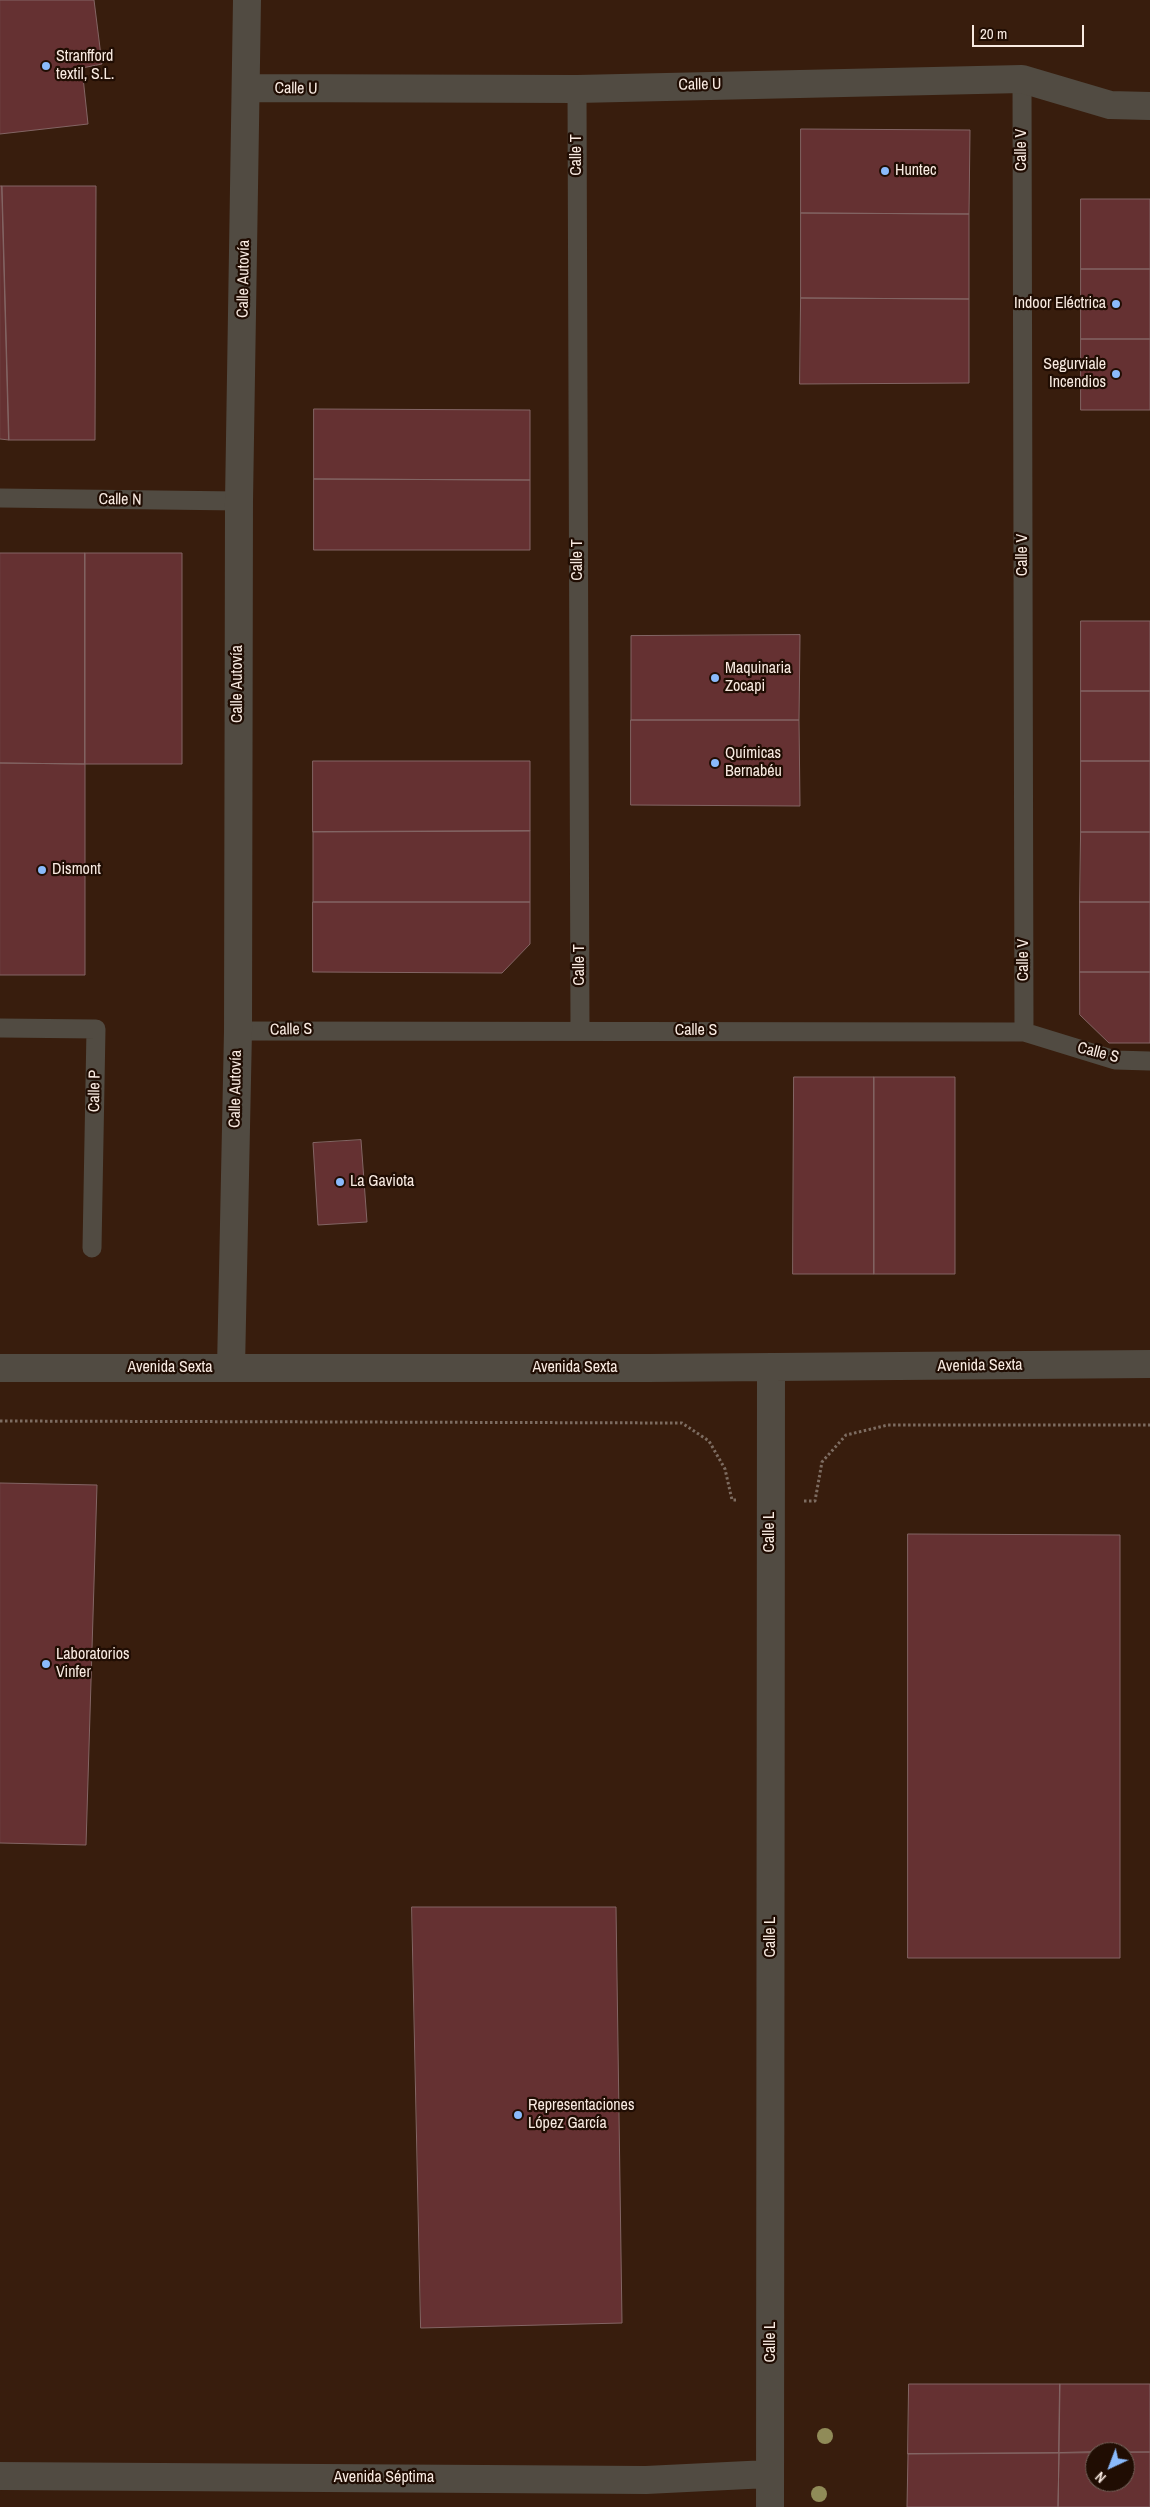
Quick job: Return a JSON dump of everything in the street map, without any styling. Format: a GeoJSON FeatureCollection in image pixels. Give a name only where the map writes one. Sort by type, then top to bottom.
{"type":"FeatureCollection","features":[{"type":"Feature","properties":{"kind":"street","name":"Calle Autovía"},"geometry":{"type":"LineString","coordinates":[[231,1368],[238,1031],[239,501],[247,0]]}},
{"type":"Feature","properties":{"kind":"street","name":"Calle U"},"geometry":{"type":"LineString","coordinates":[[247,88],[577,89],[1022,79],[1110,105],[1150,106]]}},
{"type":"Feature","properties":{"kind":"street","name":"Avenida Sexta"},"geometry":{"type":"LineString","coordinates":[[0,1368],[771,1367],[1150,1364]]}},
{"type":"Feature","properties":{"kind":"street","name":"Calle L"},"geometry":{"type":"LineString","coordinates":[[770,2507],[768,2474],[771,2349],[771,1367]]}},
{"type":"Feature","properties":{"kind":"street","name":"Avenida Séptima"},"geometry":{"type":"LineString","coordinates":[[0,2476],[646,2480],[768,2474]]}},
{"type":"Feature","properties":{"kind":"lane","name":"Calle V"},"geometry":{"type":"LineString","coordinates":[[1022,79],[1024,1032]]}},
{"type":"Feature","properties":{"kind":"lane","name":"Calle T"},"geometry":{"type":"LineString","coordinates":[[577,89],[580,1030]]}},
{"type":"Feature","properties":{"kind":"lane","name":"Calle N"},"geometry":{"type":"LineString","coordinates":[[0,498],[239,501]]}},
{"type":"Feature","properties":{"kind":"lane","name":"Calle P"},"geometry":{"type":"LineString","coordinates":[[0,1028],[96,1029],[92,1248]]}},
{"type":"Feature","properties":{"kind":"lane","name":"Calle S"},"geometry":{"type":"LineString","coordinates":[[238,1031],[1024,1032],[1115,1060],[1150,1061]]}},
{"type":"Feature","properties":{"kind":"path"},"geometry":{"type":"LineString","coordinates":[[0,1421],[682,1423],[710,1442],[725,1469],[732,1500],[815,1500],[822,1462],[846,1435],[888,1425],[1150,1425]]}},
{"type":"Feature","properties":{"kind":"shaded area"},"geometry":{"type":"Polygon","coordinates":[[[0,0],[1150,0],[1150,2507],[0,2507],[0,0]]]}},
{"type":"Feature","properties":{"kind":"building","name":"Stranfford textil, S.L."},"geometry":{"type":"Polygon","coordinates":[[[0,0],[94,0],[102,64],[82,68],[88,124],[0,134],[0,0]]]}},
{"type":"Feature","properties":{"kind":"building","name":"Huntec"},"geometry":{"type":"Polygon","coordinates":[[[801,129],[970,130],[969,214],[801,213],[801,129]]]}},
{"type":"Feature","properties":{"kind":"building"},"geometry":{"type":"Polygon","coordinates":[[[0,186],[2,186],[9,440],[0,439],[0,186]]]}},
{"type":"Feature","properties":{"kind":"building"},"geometry":{"type":"Polygon","coordinates":[[[2,186],[96,186],[95,440],[9,440],[2,186]]]}},
{"type":"Feature","properties":{"kind":"building"},"geometry":{"type":"Polygon","coordinates":[[[1081,199],[1150,199],[1150,269],[1081,269],[1081,199]]]}},
{"type":"Feature","properties":{"kind":"building"},"geometry":{"type":"Polygon","coordinates":[[[801,213],[969,214],[969,299],[801,298],[801,213]]]}},
{"type":"Feature","properties":{"kind":"building","name":"Indoor Eléctrica"},"geometry":{"type":"Polygon","coordinates":[[[1081,269],[1150,269],[1150,339],[1081,339],[1081,269]]]}},
{"type":"Feature","properties":{"kind":"building"},"geometry":{"type":"Polygon","coordinates":[[[801,298],[969,299],[969,383],[800,384],[801,298]]]}},
{"type":"Feature","properties":{"kind":"building","name":"Segurviale Incendios"},"geometry":{"type":"Polygon","coordinates":[[[1081,339],[1150,339],[1150,410],[1081,410],[1081,339]]]}},
{"type":"Feature","properties":{"kind":"building"},"geometry":{"type":"Polygon","coordinates":[[[314,409],[530,410],[530,480],[314,479],[314,409]]]}},
{"type":"Feature","properties":{"kind":"building"},"geometry":{"type":"Polygon","coordinates":[[[314,479],[530,480],[530,550],[314,550],[314,479]]]}},
{"type":"Feature","properties":{"kind":"building"},"geometry":{"type":"Polygon","coordinates":[[[0,553],[85,553],[85,764],[0,763],[0,553]]]}},
{"type":"Feature","properties":{"kind":"building"},"geometry":{"type":"Polygon","coordinates":[[[85,553],[182,553],[182,764],[85,764],[85,553]]]}},
{"type":"Feature","properties":{"kind":"building"},"geometry":{"type":"Polygon","coordinates":[[[1081,621],[1150,621],[1150,691],[1081,691],[1081,621]]]}},
{"type":"Feature","properties":{"kind":"building","name":"Maquinaria Zocapi"},"geometry":{"type":"Polygon","coordinates":[[[800,635],[799,720],[631,720],[631,636],[800,635]]]}},
{"type":"Feature","properties":{"kind":"building"},"geometry":{"type":"Polygon","coordinates":[[[1081,691],[1150,691],[1150,761],[1081,761],[1081,691]]]}},
{"type":"Feature","properties":{"kind":"building","name":"Químicas Bernabéu"},"geometry":{"type":"Polygon","coordinates":[[[631,720],[799,720],[800,806],[631,805],[631,720]]]}},
{"type":"Feature","properties":{"kind":"building"},"geometry":{"type":"Polygon","coordinates":[[[313,761],[530,761],[530,831],[313,832],[313,761]]]}},
{"type":"Feature","properties":{"kind":"building"},"geometry":{"type":"Polygon","coordinates":[[[1081,761],[1150,761],[1150,832],[1081,832],[1081,761]]]}},
{"type":"Feature","properties":{"kind":"building","name":"Dismont"},"geometry":{"type":"Polygon","coordinates":[[[0,763],[85,764],[85,975],[0,975],[0,763]]]}},
{"type":"Feature","properties":{"kind":"building"},"geometry":{"type":"Polygon","coordinates":[[[530,831],[530,902],[313,902],[313,832],[530,831]]]}},
{"type":"Feature","properties":{"kind":"building"},"geometry":{"type":"Polygon","coordinates":[[[1081,832],[1150,832],[1150,902],[1080,902],[1081,832]]]}},
{"type":"Feature","properties":{"kind":"building"},"geometry":{"type":"Polygon","coordinates":[[[313,902],[530,902],[530,944],[502,973],[313,972],[313,902]]]}},
{"type":"Feature","properties":{"kind":"building"},"geometry":{"type":"Polygon","coordinates":[[[1080,902],[1150,902],[1150,972],[1080,972],[1080,902]]]}},
{"type":"Feature","properties":{"kind":"building"},"geometry":{"type":"Polygon","coordinates":[[[1080,972],[1150,972],[1150,1043],[1109,1043],[1080,1015],[1080,972]]]}},
{"type":"Feature","properties":{"kind":"building"},"geometry":{"type":"Polygon","coordinates":[[[794,1077],[874,1077],[874,1274],[793,1274],[794,1077]]]}},
{"type":"Feature","properties":{"kind":"building"},"geometry":{"type":"Polygon","coordinates":[[[874,1077],[955,1077],[955,1274],[874,1274],[874,1077]]]}},
{"type":"Feature","properties":{"kind":"building","name":"La Gaviota"},"geometry":{"type":"Polygon","coordinates":[[[361,1140],[367,1222],[318,1225],[313,1143],[361,1140]]]}},
{"type":"Feature","properties":{"kind":"building","name":"Laboratorios Vinfer"},"geometry":{"type":"Polygon","coordinates":[[[0,1483],[97,1485],[86,1845],[0,1843],[0,1483]]]}},
{"type":"Feature","properties":{"kind":"building"},"geometry":{"type":"Polygon","coordinates":[[[908,1534],[1120,1535],[1120,1958],[908,1958],[908,1534]]]}},
{"type":"Feature","properties":{"kind":"building","name":"Representaciones López García"},"geometry":{"type":"Polygon","coordinates":[[[412,1907],[616,1907],[622,2323],[421,2328],[412,1907]]]}},
{"type":"Feature","properties":{"kind":"building"},"geometry":{"type":"Polygon","coordinates":[[[909,2384],[1060,2384],[1059,2453],[908,2454],[909,2384]]]}},
{"type":"Feature","properties":{"kind":"building"},"geometry":{"type":"Polygon","coordinates":[[[1060,2384],[1150,2384],[1150,2452],[1135,2452],[1135,2442],[1085,2442],[1085,2453],[1059,2453],[1060,2384]]]}},
{"type":"Feature","properties":{"kind":"building"},"geometry":{"type":"Polygon","coordinates":[[[1085,2452],[1085,2492],[1135,2492],[1135,2452],[1150,2452],[1150,2507],[1058,2507],[1059,2453],[1085,2452]]]}},
{"type":"Feature","properties":{"kind":"building"},"geometry":{"type":"Polygon","coordinates":[[[1059,2453],[1058,2507],[907,2507],[908,2454],[1059,2453]]]}},
{"type":"Feature","properties":{"kind":"place","name":"Stranfford textil, S.L."},"geometry":{"type":"Point","coordinates":[46,66]}},
{"type":"Feature","properties":{"kind":"place","name":"Huntec"},"geometry":{"type":"Point","coordinates":[885,171]}},
{"type":"Feature","properties":{"kind":"place","name":"Indoor Eléctrica"},"geometry":{"type":"Point","coordinates":[1116,304]}},
{"type":"Feature","properties":{"kind":"place","name":"Segurviale Incendios"},"geometry":{"type":"Point","coordinates":[1116,374]}},
{"type":"Feature","properties":{"kind":"place","name":"Maquinaria Zocapi"},"geometry":{"type":"Point","coordinates":[715,678]}},
{"type":"Feature","properties":{"kind":"place","name":"Químicas Bernabéu"},"geometry":{"type":"Point","coordinates":[715,763]}},
{"type":"Feature","properties":{"kind":"place","name":"Dismont"},"geometry":{"type":"Point","coordinates":[42,870]}},
{"type":"Feature","properties":{"kind":"place","name":"La Gaviota"},"geometry":{"type":"Point","coordinates":[340,1182]}},
{"type":"Feature","properties":{"kind":"place","name":"Laboratorios Vinfer"},"geometry":{"type":"Point","coordinates":[46,1664]}},
{"type":"Feature","properties":{"kind":"place","name":"Representaciones López García"},"geometry":{"type":"Point","coordinates":[518,2115]}}]}
